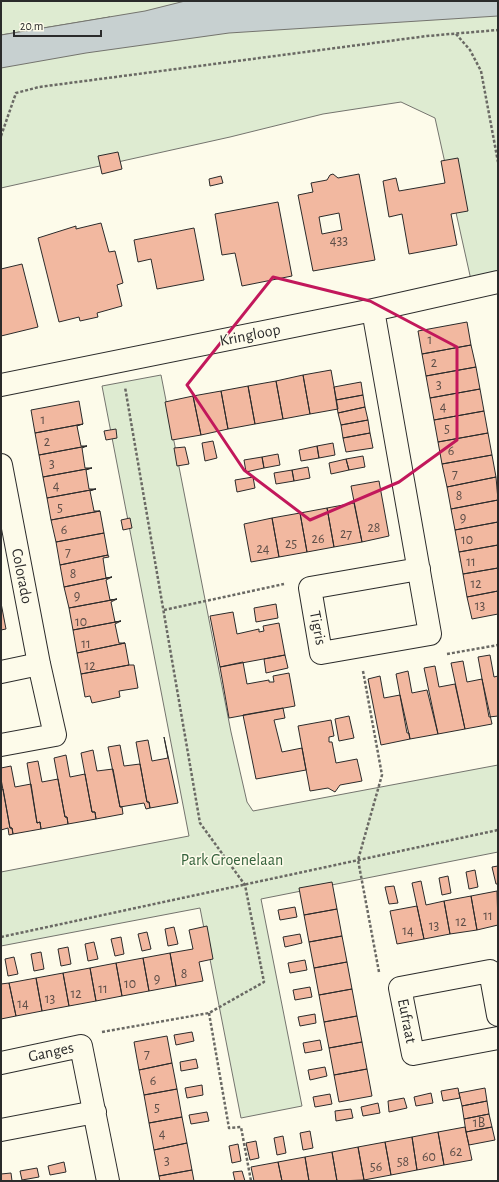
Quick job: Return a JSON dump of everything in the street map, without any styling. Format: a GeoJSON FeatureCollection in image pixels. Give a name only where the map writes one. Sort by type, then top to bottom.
{"type":"FeatureCollection","features":[{"type":"Feature","properties":{"kind":"street","name":"Kringloop"},"geometry":{"type":"LineString","coordinates":[[1,385],[373,310],[498,282]]}},
{"type":"Feature","properties":{"kind":"street","name":"Tigris"},"geometry":{"type":"LineString","coordinates":[[373,310],[419,569],[430,634],[321,653],[310,588],[419,569]]}},
{"type":"Feature","properties":{"kind":"street","name":"Colorado"},"geometry":{"type":"LineString","coordinates":[[1,465],[39,664],[55,735],[1,744]]}},
{"type":"Feature","properties":{"kind":"street"},"geometry":{"type":"LineString","coordinates":[[1,672],[39,664]]}},
{"type":"Feature","properties":{"kind":"street","name":"Eufraat"},"geometry":{"type":"LineString","coordinates":[[498,1015],[490,971],[400,988],[413,1054],[498,1038]]}},
{"type":"Feature","properties":{"kind":"street","name":"Ganges"},"geometry":{"type":"LineString","coordinates":[[1,1063],[81,1046],[108,1181]]}},
{"type":"Feature","properties":{"kind":"street"},"geometry":{"type":"LineString","coordinates":[[1,1130],[95,1112]]}},
{"type":"Feature","properties":{"kind":"path"},"geometry":{"type":"LineString","coordinates":[[1,136],[16,93],[39,87],[456,34],[492,30],[498,31]]}},
{"type":"Feature","properties":{"kind":"path"},"geometry":{"type":"LineString","coordinates":[[456,34],[470,50],[482,71],[498,162]]}},
{"type":"Feature","properties":{"kind":"path"},"geometry":{"type":"LineString","coordinates":[[81,1046],[94,1034],[209,1013],[264,982],[245,885],[200,823],[120,361]]}},
{"type":"Feature","properties":{"kind":"path"},"geometry":{"type":"LineString","coordinates":[[164,610],[292,582],[310,588]]}},
{"type":"Feature","properties":{"kind":"path"},"geometry":{"type":"LineString","coordinates":[[448,654],[498,645]]}},
{"type":"Feature","properties":{"kind":"path"},"geometry":{"type":"LineString","coordinates":[[359,646],[382,775],[358,860],[379,975],[400,988]]}},
{"type":"Feature","properties":{"kind":"path"},"geometry":{"type":"LineString","coordinates":[[1,937],[498,830]]}},
{"type":"Feature","properties":{"kind":"path"},"geometry":{"type":"LineString","coordinates":[[209,1013],[229,1128],[241,1128],[251,1181]]}},
{"type":"Feature","properties":{"kind":"highlighted area"},"geometry":{"type":"Polygon","coordinates":[[[273,277],[370,301],[457,347],[457,440],[399,482],[310,520],[244,470],[187,385],[273,277]]]}},
{"type":"Feature","properties":{"kind":"green space"},"geometry":{"type":"Polygon","coordinates":[[[1,1],[498,1],[498,274],[471,280],[435,118],[401,102],[323,114],[230,137],[1,188],[1,38],[110,17],[1,35],[1,1]]]}},
{"type":"Feature","properties":{"kind":"green space","name":"Park Groenelaan"},"geometry":{"type":"Polygon","coordinates":[[[161,375],[231,732],[247,802],[253,811],[498,765],[498,852],[261,899],[302,1106],[241,1118],[200,908],[1,946],[1,872],[189,836],[102,386],[161,375]]]}},
{"type":"Feature","properties":{"kind":"shaded area"},"geometry":{"type":"Polygon","coordinates":[[[185,1],[498,1],[498,16],[229,33],[86,53],[1,68],[1,35],[145,11],[185,1]]]}},
{"type":"Feature","properties":{"kind":"building"},"geometry":{"type":"Polygon","coordinates":[[[118,152],[122,169],[102,174],[98,156],[118,152]]]}},
{"type":"Feature","properties":{"kind":"building"},"geometry":{"type":"Polygon","coordinates":[[[458,158],[468,211],[451,214],[457,245],[409,254],[402,214],[389,217],[383,181],[396,178],[399,191],[445,183],[441,161],[458,158]]]}},
{"type":"Feature","properties":{"kind":"building"},"geometry":{"type":"Polygon","coordinates":[[[333,174],[338,178],[359,174],[375,260],[313,271],[298,195],[313,192],[311,183],[327,180],[330,175],[333,174]],[[339,213],[319,217],[322,234],[342,230],[339,213]]]}},
{"type":"Feature","properties":{"kind":"building"},"geometry":{"type":"Polygon","coordinates":[[[221,176],[223,183],[210,186],[209,179],[221,176]]]}},
{"type":"Feature","properties":{"kind":"building"},"geometry":{"type":"Polygon","coordinates":[[[278,202],[292,276],[242,286],[235,253],[222,255],[215,214],[278,202]]]}},
{"type":"Feature","properties":{"kind":"building"},"geometry":{"type":"Polygon","coordinates":[[[101,223],[109,252],[115,251],[123,283],[117,285],[122,306],[97,313],[98,317],[80,321],[79,317],[59,322],[38,238],[76,226],[76,229],[101,223]]]}},
{"type":"Feature","properties":{"kind":"building"},"geometry":{"type":"Polygon","coordinates":[[[194,228],[204,280],[157,289],[151,259],[138,262],[134,240],[194,228]]]}},
{"type":"Feature","properties":{"kind":"building"},"geometry":{"type":"Polygon","coordinates":[[[22,264],[38,327],[1,336],[1,269],[22,264]]]}},
{"type":"Feature","properties":{"kind":"building"},"geometry":{"type":"Polygon","coordinates":[[[467,322],[471,345],[422,354],[418,331],[467,322]]]}},
{"type":"Feature","properties":{"kind":"building"},"geometry":{"type":"Polygon","coordinates":[[[471,345],[476,367],[426,376],[422,354],[471,345]]]}},
{"type":"Feature","properties":{"kind":"building"},"geometry":{"type":"Polygon","coordinates":[[[476,367],[480,389],[430,398],[426,376],[476,367]]]}},
{"type":"Feature","properties":{"kind":"building"},"geometry":{"type":"Polygon","coordinates":[[[331,370],[338,409],[310,414],[303,375],[331,370]]]}},
{"type":"Feature","properties":{"kind":"building"},"geometry":{"type":"Polygon","coordinates":[[[303,375],[310,414],[283,419],[276,381],[303,375]]]}},
{"type":"Feature","properties":{"kind":"building"},"geometry":{"type":"Polygon","coordinates":[[[276,381],[283,419],[255,424],[248,386],[276,381]]]}},
{"type":"Feature","properties":{"kind":"building"},"geometry":{"type":"Polygon","coordinates":[[[361,382],[363,395],[336,400],[334,387],[361,382]]]}},
{"type":"Feature","properties":{"kind":"building"},"geometry":{"type":"Polygon","coordinates":[[[248,386],[255,424],[228,429],[221,391],[248,386]]]}},
{"type":"Feature","properties":{"kind":"building"},"geometry":{"type":"Polygon","coordinates":[[[480,389],[484,411],[434,420],[430,398],[480,389]]]}},
{"type":"Feature","properties":{"kind":"building"},"geometry":{"type":"Polygon","coordinates":[[[221,391],[228,429],[201,435],[193,396],[221,391]]]}},
{"type":"Feature","properties":{"kind":"building"},"geometry":{"type":"Polygon","coordinates":[[[363,395],[365,407],[338,413],[336,400],[363,395]]]}},
{"type":"Feature","properties":{"kind":"building"},"geometry":{"type":"Polygon","coordinates":[[[193,396],[201,435],[172,440],[165,402],[193,396]]]}},
{"type":"Feature","properties":{"kind":"building"},"geometry":{"type":"Polygon","coordinates":[[[79,401],[83,424],[35,433],[31,410],[79,401]]]}},
{"type":"Feature","properties":{"kind":"building"},"geometry":{"type":"Polygon","coordinates":[[[365,407],[368,420],[341,425],[338,413],[365,407]]]}},
{"type":"Feature","properties":{"kind":"building"},"geometry":{"type":"Polygon","coordinates":[[[484,411],[488,433],[438,442],[434,420],[484,411]]]}},
{"type":"Feature","properties":{"kind":"building"},"geometry":{"type":"Polygon","coordinates":[[[368,420],[370,433],[343,438],[341,425],[368,420]]]}},
{"type":"Feature","properties":{"kind":"building"},"geometry":{"type":"Polygon","coordinates":[[[83,424],[77,426],[81,446],[87,446],[39,455],[35,433],[83,424]]]}},
{"type":"Feature","properties":{"kind":"building"},"geometry":{"type":"Polygon","coordinates":[[[116,429],[117,438],[106,440],[104,431],[116,429]]]}},
{"type":"Feature","properties":{"kind":"building"},"geometry":{"type":"Polygon","coordinates":[[[370,433],[373,448],[346,452],[343,438],[370,433]]]}},
{"type":"Feature","properties":{"kind":"building"},"geometry":{"type":"Polygon","coordinates":[[[488,433],[492,455],[442,464],[438,442],[488,433]]]}},
{"type":"Feature","properties":{"kind":"building"},"geometry":{"type":"Polygon","coordinates":[[[213,441],[217,458],[205,461],[202,443],[213,441]]]}},
{"type":"Feature","properties":{"kind":"building"},"geometry":{"type":"Polygon","coordinates":[[[333,443],[335,455],[319,458],[317,446],[333,443]]]}},
{"type":"Feature","properties":{"kind":"building"},"geometry":{"type":"Polygon","coordinates":[[[87,446],[82,448],[85,468],[92,468],[43,477],[39,455],[87,446]]]}},
{"type":"Feature","properties":{"kind":"building"},"geometry":{"type":"Polygon","coordinates":[[[317,446],[319,458],[301,461],[299,450],[317,446]]]}},
{"type":"Feature","properties":{"kind":"building"},"geometry":{"type":"Polygon","coordinates":[[[185,447],[189,464],[177,466],[174,448],[185,447]]]}},
{"type":"Feature","properties":{"kind":"building"},"geometry":{"type":"Polygon","coordinates":[[[278,454],[280,465],[264,468],[262,457],[278,454]]]}},
{"type":"Feature","properties":{"kind":"building"},"geometry":{"type":"Polygon","coordinates":[[[492,455],[496,477],[447,487],[442,464],[492,455]]]}},
{"type":"Feature","properties":{"kind":"building"},"geometry":{"type":"Polygon","coordinates":[[[363,456],[365,467],[349,470],[346,459],[363,456]]]}},
{"type":"Feature","properties":{"kind":"building"},"geometry":{"type":"Polygon","coordinates":[[[262,457],[264,468],[246,472],[244,460],[262,457]]]}},
{"type":"Feature","properties":{"kind":"building"},"geometry":{"type":"Polygon","coordinates":[[[346,459],[349,470],[331,474],[329,463],[346,459]]]}},
{"type":"Feature","properties":{"kind":"building"},"geometry":{"type":"Polygon","coordinates":[[[308,467],[310,478],[294,481],[292,470],[308,467]]]}},
{"type":"Feature","properties":{"kind":"building"},"geometry":{"type":"Polygon","coordinates":[[[92,468],[86,470],[89,489],[96,489],[47,498],[43,477],[92,468]]]}},
{"type":"Feature","properties":{"kind":"building"},"geometry":{"type":"Polygon","coordinates":[[[292,470],[294,481],[276,484],[274,473],[292,470]]]}},
{"type":"Feature","properties":{"kind":"building"},"geometry":{"type":"Polygon","coordinates":[[[253,477],[255,488],[237,492],[235,480],[253,477]]]}},
{"type":"Feature","properties":{"kind":"building"},"geometry":{"type":"Polygon","coordinates":[[[496,477],[498,500],[451,509],[447,487],[496,477]]]}},
{"type":"Feature","properties":{"kind":"building"},"geometry":{"type":"Polygon","coordinates":[[[379,481],[389,536],[362,542],[351,486],[379,481]]]}},
{"type":"Feature","properties":{"kind":"building"},"geometry":{"type":"Polygon","coordinates":[[[96,489],[90,491],[94,511],[100,511],[51,520],[47,498],[96,489]]]}},
{"type":"Feature","properties":{"kind":"building"},"geometry":{"type":"Polygon","coordinates":[[[498,500],[498,522],[455,530],[451,509],[498,500]]]}},
{"type":"Feature","properties":{"kind":"building"},"geometry":{"type":"Polygon","coordinates":[[[354,503],[362,542],[334,547],[327,508],[354,503]]]}},
{"type":"Feature","properties":{"kind":"building"},"geometry":{"type":"Polygon","coordinates":[[[327,508],[334,547],[307,552],[300,513],[327,508]]]}},
{"type":"Feature","properties":{"kind":"building"},"geometry":{"type":"Polygon","coordinates":[[[100,511],[104,533],[56,542],[51,520],[100,511]]]}},
{"type":"Feature","properties":{"kind":"building"},"geometry":{"type":"Polygon","coordinates":[[[300,513],[307,552],[279,557],[272,518],[300,513]]]}},
{"type":"Feature","properties":{"kind":"building"},"geometry":{"type":"Polygon","coordinates":[[[130,518],[132,528],[123,530],[121,520],[130,518]]]}},
{"type":"Feature","properties":{"kind":"building"},"geometry":{"type":"Polygon","coordinates":[[[272,518],[279,557],[251,562],[244,524],[272,518]]]}},
{"type":"Feature","properties":{"kind":"building"},"geometry":{"type":"Polygon","coordinates":[[[498,522],[498,545],[459,552],[455,530],[498,522]]]}},
{"type":"Feature","properties":{"kind":"building"},"geometry":{"type":"Polygon","coordinates":[[[104,533],[108,555],[60,565],[56,542],[104,533]]]}},
{"type":"Feature","properties":{"kind":"building"},"geometry":{"type":"Polygon","coordinates":[[[498,545],[498,568],[463,574],[459,552],[498,545]]]}},
{"type":"Feature","properties":{"kind":"building"},"geometry":{"type":"Polygon","coordinates":[[[108,555],[109,557],[103,558],[106,578],[112,577],[64,587],[60,565],[108,555]]]}},
{"type":"Feature","properties":{"kind":"building"},"geometry":{"type":"Polygon","coordinates":[[[498,568],[498,591],[467,597],[463,574],[498,568]]]}},
{"type":"Feature","properties":{"kind":"building"},"geometry":{"type":"Polygon","coordinates":[[[112,577],[106,580],[110,600],[117,599],[69,608],[64,587],[112,577]]]}},
{"type":"Feature","properties":{"kind":"building"},"geometry":{"type":"Polygon","coordinates":[[[498,591],[498,614],[472,619],[467,597],[498,591]]]}},
{"type":"Feature","properties":{"kind":"building"},"geometry":{"type":"Polygon","coordinates":[[[117,599],[111,602],[115,622],[121,621],[73,630],[69,608],[117,599]]]}},
{"type":"Feature","properties":{"kind":"building"},"geometry":{"type":"Polygon","coordinates":[[[1,603],[6,629],[1,630],[1,603]]]}},
{"type":"Feature","properties":{"kind":"building"},"geometry":{"type":"Polygon","coordinates":[[[276,604],[278,618],[256,622],[254,608],[276,604]]]}},
{"type":"Feature","properties":{"kind":"building"},"geometry":{"type":"Polygon","coordinates":[[[233,612],[237,634],[259,629],[259,632],[264,631],[263,626],[279,623],[285,655],[220,667],[210,616],[233,612]]]}},
{"type":"Feature","properties":{"kind":"building"},"geometry":{"type":"Polygon","coordinates":[[[121,621],[115,624],[119,643],[125,643],[77,653],[73,630],[121,621]]]}},
{"type":"Feature","properties":{"kind":"building"},"geometry":{"type":"Polygon","coordinates":[[[125,643],[129,665],[81,674],[77,653],[125,643]]]}},
{"type":"Feature","properties":{"kind":"building"},"geometry":{"type":"Polygon","coordinates":[[[285,655],[288,668],[266,673],[264,659],[285,655]]]}},
{"type":"Feature","properties":{"kind":"building"},"geometry":{"type":"Polygon","coordinates":[[[490,655],[494,677],[498,676],[498,716],[489,717],[478,657],[490,655]]]}},
{"type":"Feature","properties":{"kind":"building"},"geometry":{"type":"Polygon","coordinates":[[[463,661],[467,682],[482,679],[492,724],[465,729],[451,663],[463,661]]]}},
{"type":"Feature","properties":{"kind":"building"},"geometry":{"type":"Polygon","coordinates":[[[243,662],[247,684],[269,680],[269,682],[274,682],[273,676],[289,673],[295,706],[229,718],[220,667],[243,662]]]}},
{"type":"Feature","properties":{"kind":"building"},"geometry":{"type":"Polygon","coordinates":[[[134,665],[138,688],[119,691],[120,697],[92,703],[90,696],[85,697],[81,674],[134,665]]]}},
{"type":"Feature","properties":{"kind":"building"},"geometry":{"type":"Polygon","coordinates":[[[435,666],[439,687],[455,684],[465,729],[438,734],[424,668],[435,666]]]}},
{"type":"Feature","properties":{"kind":"building"},"geometry":{"type":"Polygon","coordinates":[[[408,671],[412,693],[427,690],[438,734],[410,739],[409,733],[407,733],[396,674],[408,671]]]}},
{"type":"Feature","properties":{"kind":"building"},"geometry":{"type":"Polygon","coordinates":[[[380,676],[384,698],[400,695],[410,739],[381,745],[368,679],[380,676]]]}},
{"type":"Feature","properties":{"kind":"building"},"geometry":{"type":"Polygon","coordinates":[[[283,708],[285,718],[274,720],[282,752],[302,748],[306,770],[256,779],[243,715],[283,708]]]}},
{"type":"Feature","properties":{"kind":"building"},"geometry":{"type":"Polygon","coordinates":[[[349,716],[354,738],[339,741],[335,719],[349,716]]]}},
{"type":"Feature","properties":{"kind":"building"},"geometry":{"type":"Polygon","coordinates":[[[331,720],[334,736],[329,737],[329,742],[332,742],[336,763],[357,759],[362,781],[340,785],[335,792],[328,788],[310,791],[298,726],[331,720]]]}},
{"type":"Feature","properties":{"kind":"building"},"geometry":{"type":"Polygon","coordinates":[[[164,737],[178,803],[150,808],[149,802],[147,802],[136,742],[148,740],[152,761],[168,758],[164,737]]]}},
{"type":"Feature","properties":{"kind":"building"},"geometry":{"type":"Polygon","coordinates":[[[120,745],[124,766],[140,764],[147,802],[149,802],[150,808],[146,809],[144,803],[120,807],[108,747],[120,745]]]}},
{"type":"Feature","properties":{"kind":"building"},"geometry":{"type":"Polygon","coordinates":[[[93,750],[97,771],[113,769],[120,807],[122,807],[123,814],[96,819],[95,812],[92,812],[81,753],[93,750]]]}},
{"type":"Feature","properties":{"kind":"building"},"geometry":{"type":"Polygon","coordinates":[[[66,755],[70,777],[85,774],[92,812],[95,812],[96,819],[68,824],[67,817],[65,817],[54,758],[66,755]]]}},
{"type":"Feature","properties":{"kind":"building"},"geometry":{"type":"Polygon","coordinates":[[[38,761],[42,782],[58,779],[65,817],[67,817],[68,824],[41,829],[40,822],[37,823],[27,763],[38,761]]]}},
{"type":"Feature","properties":{"kind":"building"},"geometry":{"type":"Polygon","coordinates":[[[11,766],[15,787],[31,784],[37,823],[40,822],[41,829],[13,834],[12,828],[10,828],[1,779],[1,768],[11,766]]]}},
{"type":"Feature","properties":{"kind":"building"},"geometry":{"type":"Polygon","coordinates":[[[3,789],[10,828],[12,828],[13,834],[9,835],[8,828],[1,830],[1,790],[3,789]]]}},
{"type":"Feature","properties":{"kind":"building"},"geometry":{"type":"Polygon","coordinates":[[[498,866],[498,884],[496,884],[492,867],[498,866]]]}},
{"type":"Feature","properties":{"kind":"building"},"geometry":{"type":"Polygon","coordinates":[[[475,870],[478,887],[469,889],[466,872],[475,870]]]}},
{"type":"Feature","properties":{"kind":"building"},"geometry":{"type":"Polygon","coordinates":[[[448,876],[451,893],[442,895],[439,878],[448,876]]]}},
{"type":"Feature","properties":{"kind":"building"},"geometry":{"type":"Polygon","coordinates":[[[421,881],[426,905],[444,901],[450,934],[424,939],[412,883],[421,881]]]}},
{"type":"Feature","properties":{"kind":"building"},"geometry":{"type":"Polygon","coordinates":[[[332,882],[337,909],[304,915],[299,888],[332,882]]]}},
{"type":"Feature","properties":{"kind":"building"},"geometry":{"type":"Polygon","coordinates":[[[394,886],[398,903],[389,904],[385,887],[394,886]]]}},
{"type":"Feature","properties":{"kind":"building"},"geometry":{"type":"Polygon","coordinates":[[[497,891],[498,925],[477,930],[471,896],[497,891]]]}},
{"type":"Feature","properties":{"kind":"building"},"geometry":{"type":"Polygon","coordinates":[[[471,896],[477,930],[450,934],[444,901],[471,896]]]}},
{"type":"Feature","properties":{"kind":"building"},"geometry":{"type":"Polygon","coordinates":[[[417,906],[424,939],[397,944],[390,911],[417,906]]]}},
{"type":"Feature","properties":{"kind":"building"},"geometry":{"type":"Polygon","coordinates":[[[295,907],[297,917],[280,920],[278,910],[295,907]]]}},
{"type":"Feature","properties":{"kind":"building"},"geometry":{"type":"Polygon","coordinates":[[[337,909],[342,936],[309,942],[304,915],[337,909]]]}},
{"type":"Feature","properties":{"kind":"building"},"geometry":{"type":"Polygon","coordinates":[[[207,926],[213,959],[199,962],[203,981],[176,986],[170,953],[193,949],[189,930],[207,926]]]}},
{"type":"Feature","properties":{"kind":"building"},"geometry":{"type":"Polygon","coordinates":[[[174,927],[178,944],[168,946],[165,929],[174,927]]]}},
{"type":"Feature","properties":{"kind":"building"},"geometry":{"type":"Polygon","coordinates":[[[147,932],[151,949],[142,951],[138,934],[147,932]]]}},
{"type":"Feature","properties":{"kind":"building"},"geometry":{"type":"Polygon","coordinates":[[[300,934],[302,943],[285,947],[283,937],[300,934]]]}},
{"type":"Feature","properties":{"kind":"building"},"geometry":{"type":"Polygon","coordinates":[[[342,936],[347,962],[314,968],[309,942],[342,936]]]}},
{"type":"Feature","properties":{"kind":"building"},"geometry":{"type":"Polygon","coordinates":[[[121,937],[124,954],[115,956],[111,939],[121,937]]]}},
{"type":"Feature","properties":{"kind":"building"},"geometry":{"type":"Polygon","coordinates":[[[94,942],[98,959],[88,961],[85,944],[94,942]]]}},
{"type":"Feature","properties":{"kind":"building"},"geometry":{"type":"Polygon","coordinates":[[[68,947],[71,964],[61,966],[58,949],[68,947]]]}},
{"type":"Feature","properties":{"kind":"building"},"geometry":{"type":"Polygon","coordinates":[[[41,952],[44,969],[34,971],[31,954],[41,952]]]}},
{"type":"Feature","properties":{"kind":"building"},"geometry":{"type":"Polygon","coordinates":[[[170,953],[176,986],[149,991],[143,958],[170,953]]]}},
{"type":"Feature","properties":{"kind":"building"},"geometry":{"type":"Polygon","coordinates":[[[14,957],[18,974],[8,976],[5,959],[14,957]]]}},
{"type":"Feature","properties":{"kind":"building"},"geometry":{"type":"Polygon","coordinates":[[[143,958],[149,991],[122,996],[116,963],[143,958]]]}},
{"type":"Feature","properties":{"kind":"building"},"geometry":{"type":"Polygon","coordinates":[[[305,960],[307,970],[290,973],[288,963],[305,960]]]}},
{"type":"Feature","properties":{"kind":"building"},"geometry":{"type":"Polygon","coordinates":[[[347,962],[352,989],[319,995],[314,968],[347,962]]]}},
{"type":"Feature","properties":{"kind":"building"},"geometry":{"type":"Polygon","coordinates":[[[116,963],[122,996],[96,1001],[90,968],[116,963]]]}},
{"type":"Feature","properties":{"kind":"building"},"geometry":{"type":"Polygon","coordinates":[[[90,968],[96,1001],[69,1006],[63,973],[90,968]]]}},
{"type":"Feature","properties":{"kind":"building"},"geometry":{"type":"Polygon","coordinates":[[[63,973],[69,1006],[42,1011],[36,978],[63,973]]]}},
{"type":"Feature","properties":{"kind":"building"},"geometry":{"type":"Polygon","coordinates":[[[36,978],[42,1011],[16,1016],[9,983],[36,978]]]}},
{"type":"Feature","properties":{"kind":"building"},"geometry":{"type":"Polygon","coordinates":[[[9,983],[16,1016],[1,1019],[1,984],[9,983]]]}},
{"type":"Feature","properties":{"kind":"building"},"geometry":{"type":"Polygon","coordinates":[[[310,987],[312,997],[295,1000],[293,990],[310,987]]]}},
{"type":"Feature","properties":{"kind":"building"},"geometry":{"type":"Polygon","coordinates":[[[352,989],[357,1016],[324,1022],[319,995],[352,989]]]}},
{"type":"Feature","properties":{"kind":"building"},"geometry":{"type":"Polygon","coordinates":[[[315,1014],[316,1023],[300,1026],[298,1017],[315,1014]]]}},
{"type":"Feature","properties":{"kind":"building"},"geometry":{"type":"Polygon","coordinates":[[[357,1016],[362,1042],[329,1048],[324,1022],[357,1016]]]}},
{"type":"Feature","properties":{"kind":"building"},"geometry":{"type":"Polygon","coordinates":[[[192,1032],[194,1041],[176,1045],[174,1035],[192,1032]]]}},
{"type":"Feature","properties":{"kind":"building"},"geometry":{"type":"Polygon","coordinates":[[[167,1036],[172,1063],[139,1070],[134,1042],[167,1036]]]}},
{"type":"Feature","properties":{"kind":"building"},"geometry":{"type":"Polygon","coordinates":[[[320,1040],[322,1050],[305,1053],[303,1043],[320,1040]]]}},
{"type":"Feature","properties":{"kind":"building"},"geometry":{"type":"Polygon","coordinates":[[[362,1042],[367,1069],[334,1075],[329,1048],[362,1042]]]}},
{"type":"Feature","properties":{"kind":"building"},"geometry":{"type":"Polygon","coordinates":[[[196,1059],[198,1068],[181,1071],[180,1062],[196,1059]]]}},
{"type":"Feature","properties":{"kind":"building"},"geometry":{"type":"Polygon","coordinates":[[[172,1063],[177,1089],[144,1095],[139,1070],[172,1063]]]}},
{"type":"Feature","properties":{"kind":"building"},"geometry":{"type":"Polygon","coordinates":[[[325,1067],[327,1076],[310,1080],[308,1070],[325,1067]]]}},
{"type":"Feature","properties":{"kind":"building"},"geometry":{"type":"Polygon","coordinates":[[[367,1069],[372,1096],[339,1102],[334,1075],[367,1069]]]}},
{"type":"Feature","properties":{"kind":"building"},"geometry":{"type":"Polygon","coordinates":[[[202,1085],[203,1095],[187,1098],[185,1088],[202,1085]]]}},
{"type":"Feature","properties":{"kind":"building"},"geometry":{"type":"Polygon","coordinates":[[[458,1088],[460,1098],[443,1101],[441,1091],[458,1088]]]}},
{"type":"Feature","properties":{"kind":"building"},"geometry":{"type":"Polygon","coordinates":[[[485,1088],[487,1101],[462,1106],[459,1093],[485,1088]]]}},
{"type":"Feature","properties":{"kind":"building"},"geometry":{"type":"Polygon","coordinates":[[[177,1089],[182,1117],[149,1123],[144,1095],[177,1089]]]}},
{"type":"Feature","properties":{"kind":"building"},"geometry":{"type":"Polygon","coordinates":[[[431,1093],[433,1103],[416,1106],[414,1097],[431,1093]]]}},
{"type":"Feature","properties":{"kind":"building"},"geometry":{"type":"Polygon","coordinates":[[[330,1094],[332,1104],[315,1107],[313,1097],[330,1094]]]}},
{"type":"Feature","properties":{"kind":"building"},"geometry":{"type":"Polygon","coordinates":[[[404,1098],[407,1108],[389,1112],[388,1101],[404,1098]]]}},
{"type":"Feature","properties":{"kind":"building"},"geometry":{"type":"Polygon","coordinates":[[[487,1101],[489,1114],[464,1119],[462,1106],[487,1101]]]}},
{"type":"Feature","properties":{"kind":"building"},"geometry":{"type":"Polygon","coordinates":[[[378,1103],[380,1113],[363,1116],[361,1107],[378,1103]]]}},
{"type":"Feature","properties":{"kind":"building"},"geometry":{"type":"Polygon","coordinates":[[[351,1109],[353,1118],[336,1121],[335,1111],[351,1109]]]}},
{"type":"Feature","properties":{"kind":"building"},"geometry":{"type":"Polygon","coordinates":[[[207,1112],[209,1121],[191,1124],[189,1115],[207,1112]]]}},
{"type":"Feature","properties":{"kind":"building"},"geometry":{"type":"Polygon","coordinates":[[[489,1114],[492,1127],[466,1132],[464,1119],[489,1114]]]}},
{"type":"Feature","properties":{"kind":"building"},"geometry":{"type":"Polygon","coordinates":[[[182,1117],[187,1143],[154,1150],[149,1123],[182,1117]]]}},
{"type":"Feature","properties":{"kind":"building"},"geometry":{"type":"Polygon","coordinates":[[[465,1127],[472,1160],[444,1165],[438,1132],[465,1127]]]}},
{"type":"Feature","properties":{"kind":"building"},"geometry":{"type":"Polygon","coordinates":[[[492,1127],[495,1140],[469,1145],[466,1132],[492,1127]]]}},
{"type":"Feature","properties":{"kind":"building"},"geometry":{"type":"Polygon","coordinates":[[[310,1131],[313,1148],[303,1150],[300,1133],[310,1131]]]}},
{"type":"Feature","properties":{"kind":"building"},"geometry":{"type":"Polygon","coordinates":[[[438,1132],[444,1165],[417,1170],[412,1137],[438,1132]]]}},
{"type":"Feature","properties":{"kind":"building"},"geometry":{"type":"Polygon","coordinates":[[[283,1136],[286,1153],[277,1155],[274,1138],[283,1136]]]}},
{"type":"Feature","properties":{"kind":"building"},"geometry":{"type":"Polygon","coordinates":[[[412,1137],[417,1170],[391,1175],[385,1142],[412,1137]]]}},
{"type":"Feature","properties":{"kind":"building"},"geometry":{"type":"Polygon","coordinates":[[[256,1141],[259,1158],[250,1160],[246,1143],[256,1141]]]}},
{"type":"Feature","properties":{"kind":"building"},"geometry":{"type":"Polygon","coordinates":[[[385,1142],[391,1175],[364,1180],[358,1147],[385,1142]]]}},
{"type":"Feature","properties":{"kind":"building"},"geometry":{"type":"Polygon","coordinates":[[[187,1143],[192,1170],[159,1176],[154,1150],[187,1143]]]}},
{"type":"Feature","properties":{"kind":"building"},"geometry":{"type":"Polygon","coordinates":[[[238,1144],[241,1161],[232,1163],[229,1146],[238,1144]]]}},
{"type":"Feature","properties":{"kind":"building"},"geometry":{"type":"Polygon","coordinates":[[[358,1147],[364,1180],[337,1181],[332,1152],[358,1147]]]}},
{"type":"Feature","properties":{"kind":"building"},"geometry":{"type":"Polygon","coordinates":[[[332,1152],[337,1181],[309,1181],[305,1157],[332,1152]]]}},
{"type":"Feature","properties":{"kind":"building"},"geometry":{"type":"Polygon","coordinates":[[[305,1157],[309,1181],[282,1181],[278,1162],[305,1157]]]}},
{"type":"Feature","properties":{"kind":"building"},"geometry":{"type":"Polygon","coordinates":[[[64,1162],[66,1172],[50,1175],[48,1166],[64,1162]]]}},
{"type":"Feature","properties":{"kind":"building"},"geometry":{"type":"Polygon","coordinates":[[[278,1162],[282,1181],[254,1181],[251,1167],[278,1162]]]}},
{"type":"Feature","properties":{"kind":"building"},"geometry":{"type":"Polygon","coordinates":[[[37,1168],[39,1177],[22,1180],[20,1171],[37,1168]]]}},
{"type":"Feature","properties":{"kind":"building"},"geometry":{"type":"Polygon","coordinates":[[[192,1170],[194,1181],[160,1181],[159,1176],[192,1170]]]}},
{"type":"Feature","properties":{"kind":"building"},"geometry":{"type":"Polygon","coordinates":[[[242,1171],[245,1181],[235,1181],[233,1172],[242,1171]]]}},
{"type":"Feature","properties":{"kind":"building"},"geometry":{"type":"Polygon","coordinates":[[[11,1173],[12,1181],[1,1181],[1,1174],[11,1173]]]}}]}
